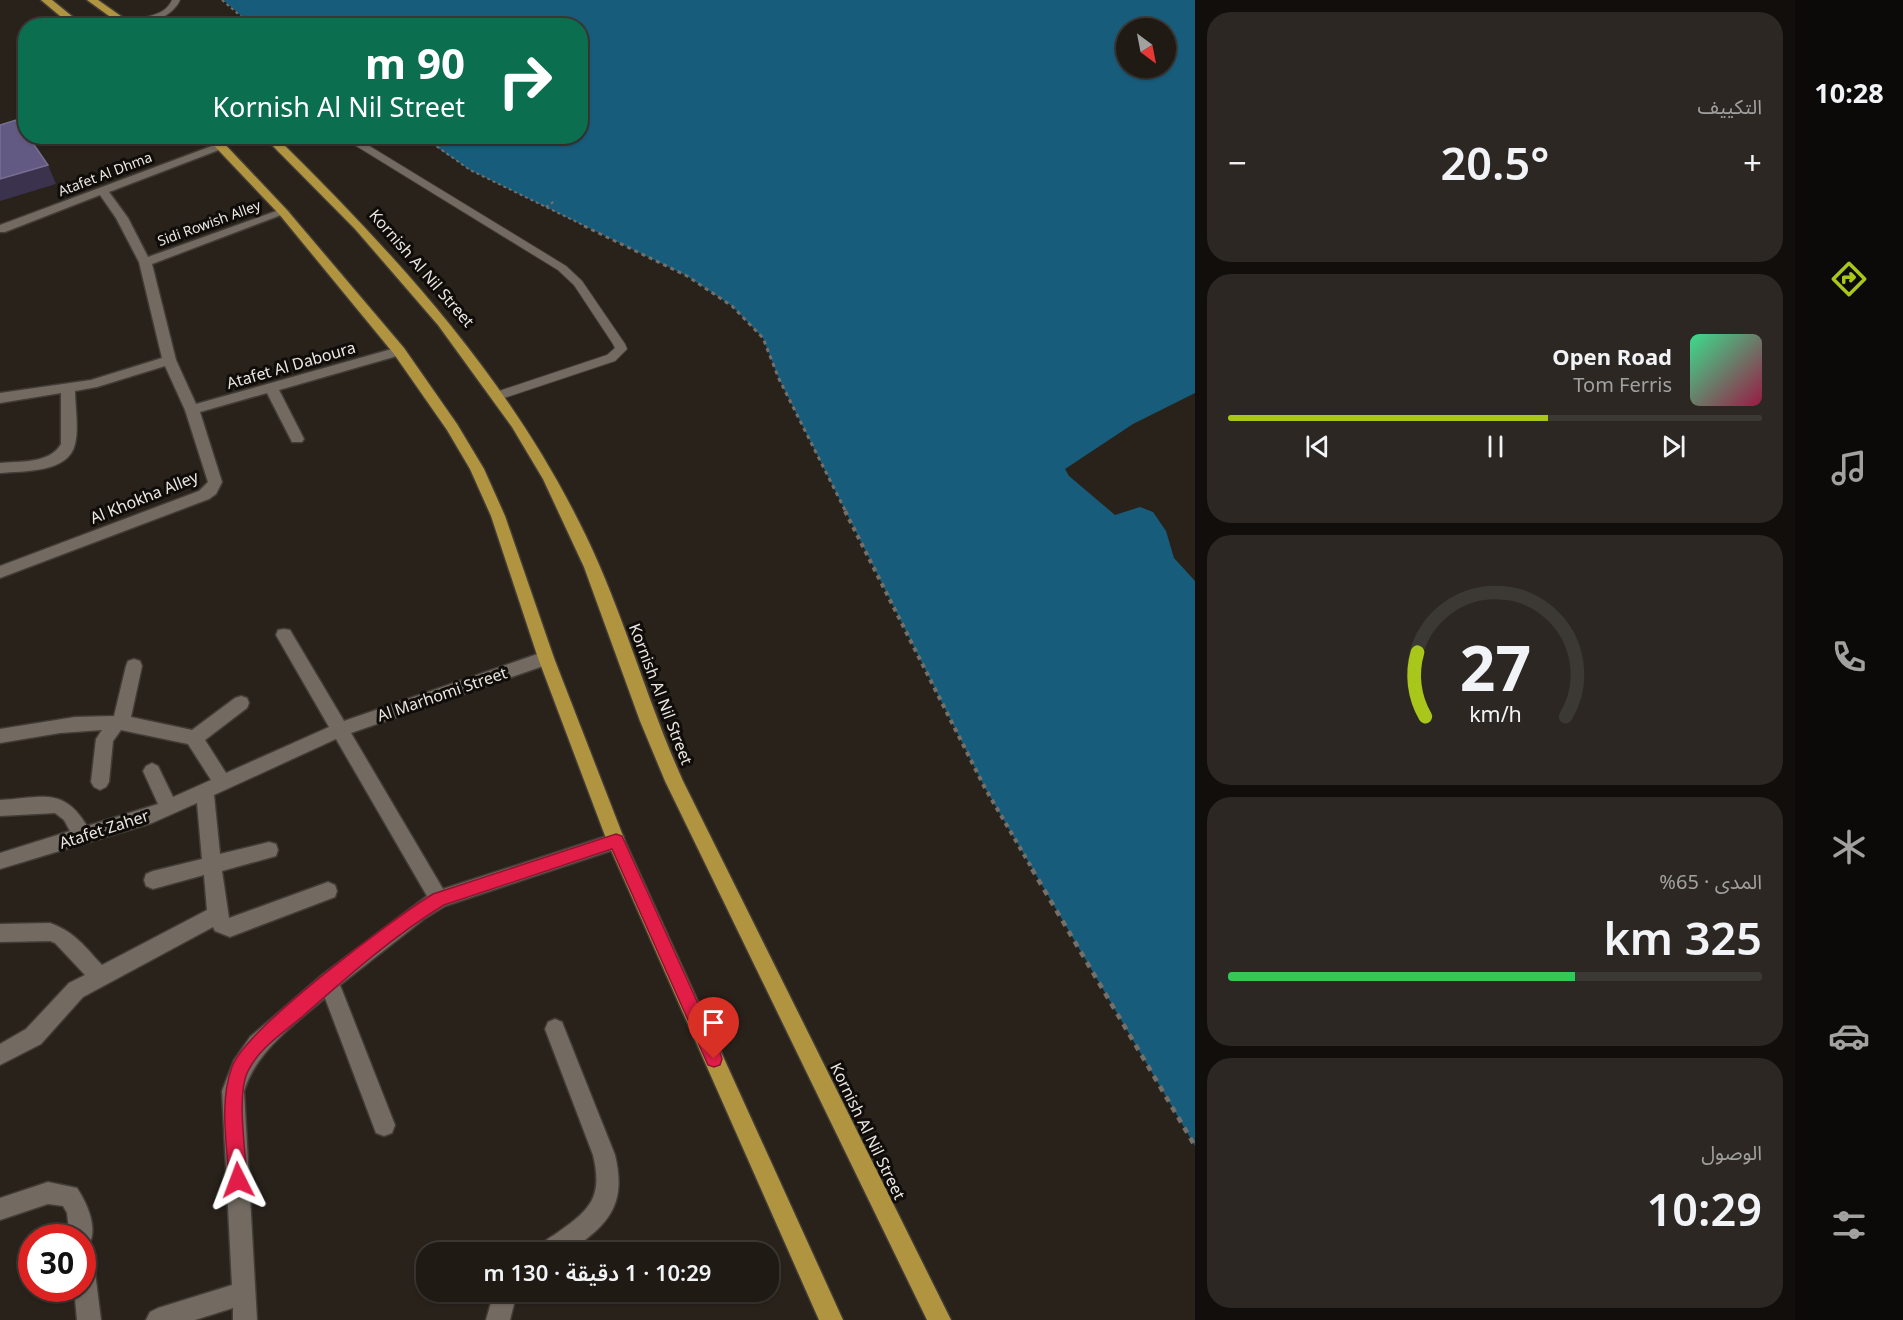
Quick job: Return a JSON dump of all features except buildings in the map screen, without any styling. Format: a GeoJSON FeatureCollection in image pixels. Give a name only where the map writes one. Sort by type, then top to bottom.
{"type":"FeatureCollection","features":[{"type":"Feature","properties":{"kind":"highway"},"geometry":{"type":"LineString","coordinates":[[46,0],[69,18]]}},
{"type":"Feature","properties":{"kind":"highway"},"geometry":{"type":"LineString","coordinates":[[92,0],[119,18]]}},
{"type":"Feature","properties":{"kind":"highway"},"geometry":{"type":"LineString","coordinates":[[218,144],[283,212],[399,351],[452,427],[477,470],[498,516],[546,658],[616,841],[831,1320]]}},
{"type":"Feature","properties":{"kind":"highway","name":"Kornish Al Nil Street"},"geometry":{"type":"LineString","coordinates":[[276,144],[382,249],[428,301],[500,395],[544,465],[580,539],[672,777],[939,1320]]}},
{"type":"Feature","properties":{"kind":"street"},"geometry":{"type":"LineString","coordinates":[[0,129],[18,125]]}},
{"type":"Feature","properties":{"kind":"street","name":"Atafet Al Dhma"},"geometry":{"type":"LineString","coordinates":[[0,230],[102,190],[208,144]]}},
{"type":"Feature","properties":{"kind":"street","name":"Al Khokha Alley"},"geometry":{"type":"LineString","coordinates":[[0,572],[204,495],[214,486],[214,478],[192,410],[169,360],[145,262],[122,218],[102,190]]}},
{"type":"Feature","properties":{"kind":"street","name":"Sidi Rowish Alley"},"geometry":{"type":"LineString","coordinates":[[145,262],[283,212]]}},
{"type":"Feature","properties":{"kind":"street","name":"Atafet Al Daboura"},"geometry":{"type":"LineString","coordinates":[[192,410],[399,351]]}},
{"type":"Feature","properties":{"kind":"street"},"geometry":{"type":"LineString","coordinates":[[0,398],[68,388],[116,377],[169,360]]}},
{"type":"Feature","properties":{"kind":"street"},"geometry":{"type":"LineString","coordinates":[[0,468],[52,460],[66,450],[68,444],[68,388]]}},
{"type":"Feature","properties":{"kind":"street"},"geometry":{"type":"LineString","coordinates":[[271,388],[297,439]]}},
{"type":"Feature","properties":{"kind":"street"},"geometry":{"type":"LineString","coordinates":[[284,635],[439,899]]}},
{"type":"Feature","properties":{"kind":"street","name":"Al Marhomi Street"},"geometry":{"type":"LineString","coordinates":[[213,786],[339,730],[546,658]]}},
{"type":"Feature","properties":{"kind":"street"},"geometry":{"type":"LineString","coordinates":[[100,782],[105,739],[119,723],[134,666]]}},
{"type":"Feature","properties":{"kind":"street"},"geometry":{"type":"LineString","coordinates":[[0,735],[77,724],[119,723],[194,738],[241,703]]}},
{"type":"Feature","properties":{"kind":"street"},"geometry":{"type":"LineString","coordinates":[[194,738],[213,786],[212,866],[217,915],[222,925],[230,928],[327,891]]}},
{"type":"Feature","properties":{"kind":"street"},"geometry":{"type":"LineString","coordinates":[[152,771],[168,807]]}},
{"type":"Feature","properties":{"kind":"street","name":"Atafet Zaher"},"geometry":{"type":"LineString","coordinates":[[0,861],[152,815],[213,786]]}},
{"type":"Feature","properties":{"kind":"street"},"geometry":{"type":"LineString","coordinates":[[0,808],[58,805],[70,814],[83,836]]}},
{"type":"Feature","properties":{"kind":"street"},"geometry":{"type":"LineString","coordinates":[[245,1320],[233,1091],[241,1066],[257,1044],[329,982],[417,913],[439,899],[616,841]]}},
{"type":"Feature","properties":{"kind":"street"},"geometry":{"type":"LineString","coordinates":[[153,880],[269,850]]}},
{"type":"Feature","properties":{"kind":"street"},"geometry":{"type":"LineString","coordinates":[[0,1055],[22,1045],[38,1033],[76,990],[217,915]]}},
{"type":"Feature","properties":{"kind":"street"},"geometry":{"type":"LineString","coordinates":[[0,933],[50,932],[62,938],[100,977]]}},
{"type":"Feature","properties":{"kind":"street"},"geometry":{"type":"LineString","coordinates":[[329,982],[384,1125]]}},
{"type":"Feature","properties":{"kind":"street"},"geometry":{"type":"LineString","coordinates":[[555,1029],[604,1155],[609,1170],[610,1187],[605,1204],[596,1219],[563,1242]]}},
{"type":"Feature","properties":{"kind":"street"},"geometry":{"type":"LineString","coordinates":[[0,1209],[48,1193],[69,1196],[78,1210],[80,1224]]}},
{"type":"Feature","properties":{"kind":"street"},"geometry":{"type":"LineString","coordinates":[[158,1320],[244,1293]]}},
{"type":"Feature","properties":{"kind":"street"},"geometry":{"type":"LineString","coordinates":[[87,1302],[89,1320]]}},
{"type":"Feature","properties":{"kind":"street"},"geometry":{"type":"LineString","coordinates":[[498,1320],[501,1302]]}},
{"type":"Feature","properties":{"kind":"lane"},"geometry":{"type":"LineString","coordinates":[[152,18],[171,9],[176,0]]}},
{"type":"Feature","properties":{"kind":"lane"},"geometry":{"type":"LineString","coordinates":[[358,144],[562,268],[578,283],[619,344],[621,349],[611,358],[500,395]]}},
{"type":"Feature","properties":{"kind":"path"},"geometry":{"type":"LineString","coordinates":[[222,0],[243,18]]}},
{"type":"Feature","properties":{"kind":"path"},"geometry":{"type":"LineString","coordinates":[[433,144],[470,170],[687,276],[732,306],[763,338],[779,379],[985,788],[1195,1146]]}},
{"type":"Feature","properties":{"kind":"path"},"geometry":{"type":"LineString","coordinates":[[546,207],[556,200]]}},
{"type":"Feature","properties":{"kind":"water"},"geometry":{"type":"Polygon","coordinates":[[[223,0],[1195,0],[1195,393],[1133,424],[1065,469],[1069,476],[1115,515],[1140,507],[1153,512],[1166,531],[1174,558],[1195,581],[1195,1146],[985,788],[779,379],[763,338],[732,306],[687,276],[470,170],[432,144],[588,144],[588,18],[244,18],[223,0]]]}},
{"type":"Feature","properties":{"kind":"route"},"geometry":{"type":"LineString","coordinates":[[238,1180],[233,1091],[241,1066],[257,1044],[329,982],[417,913],[439,899],[616,841],[714,1059]]}}]}
